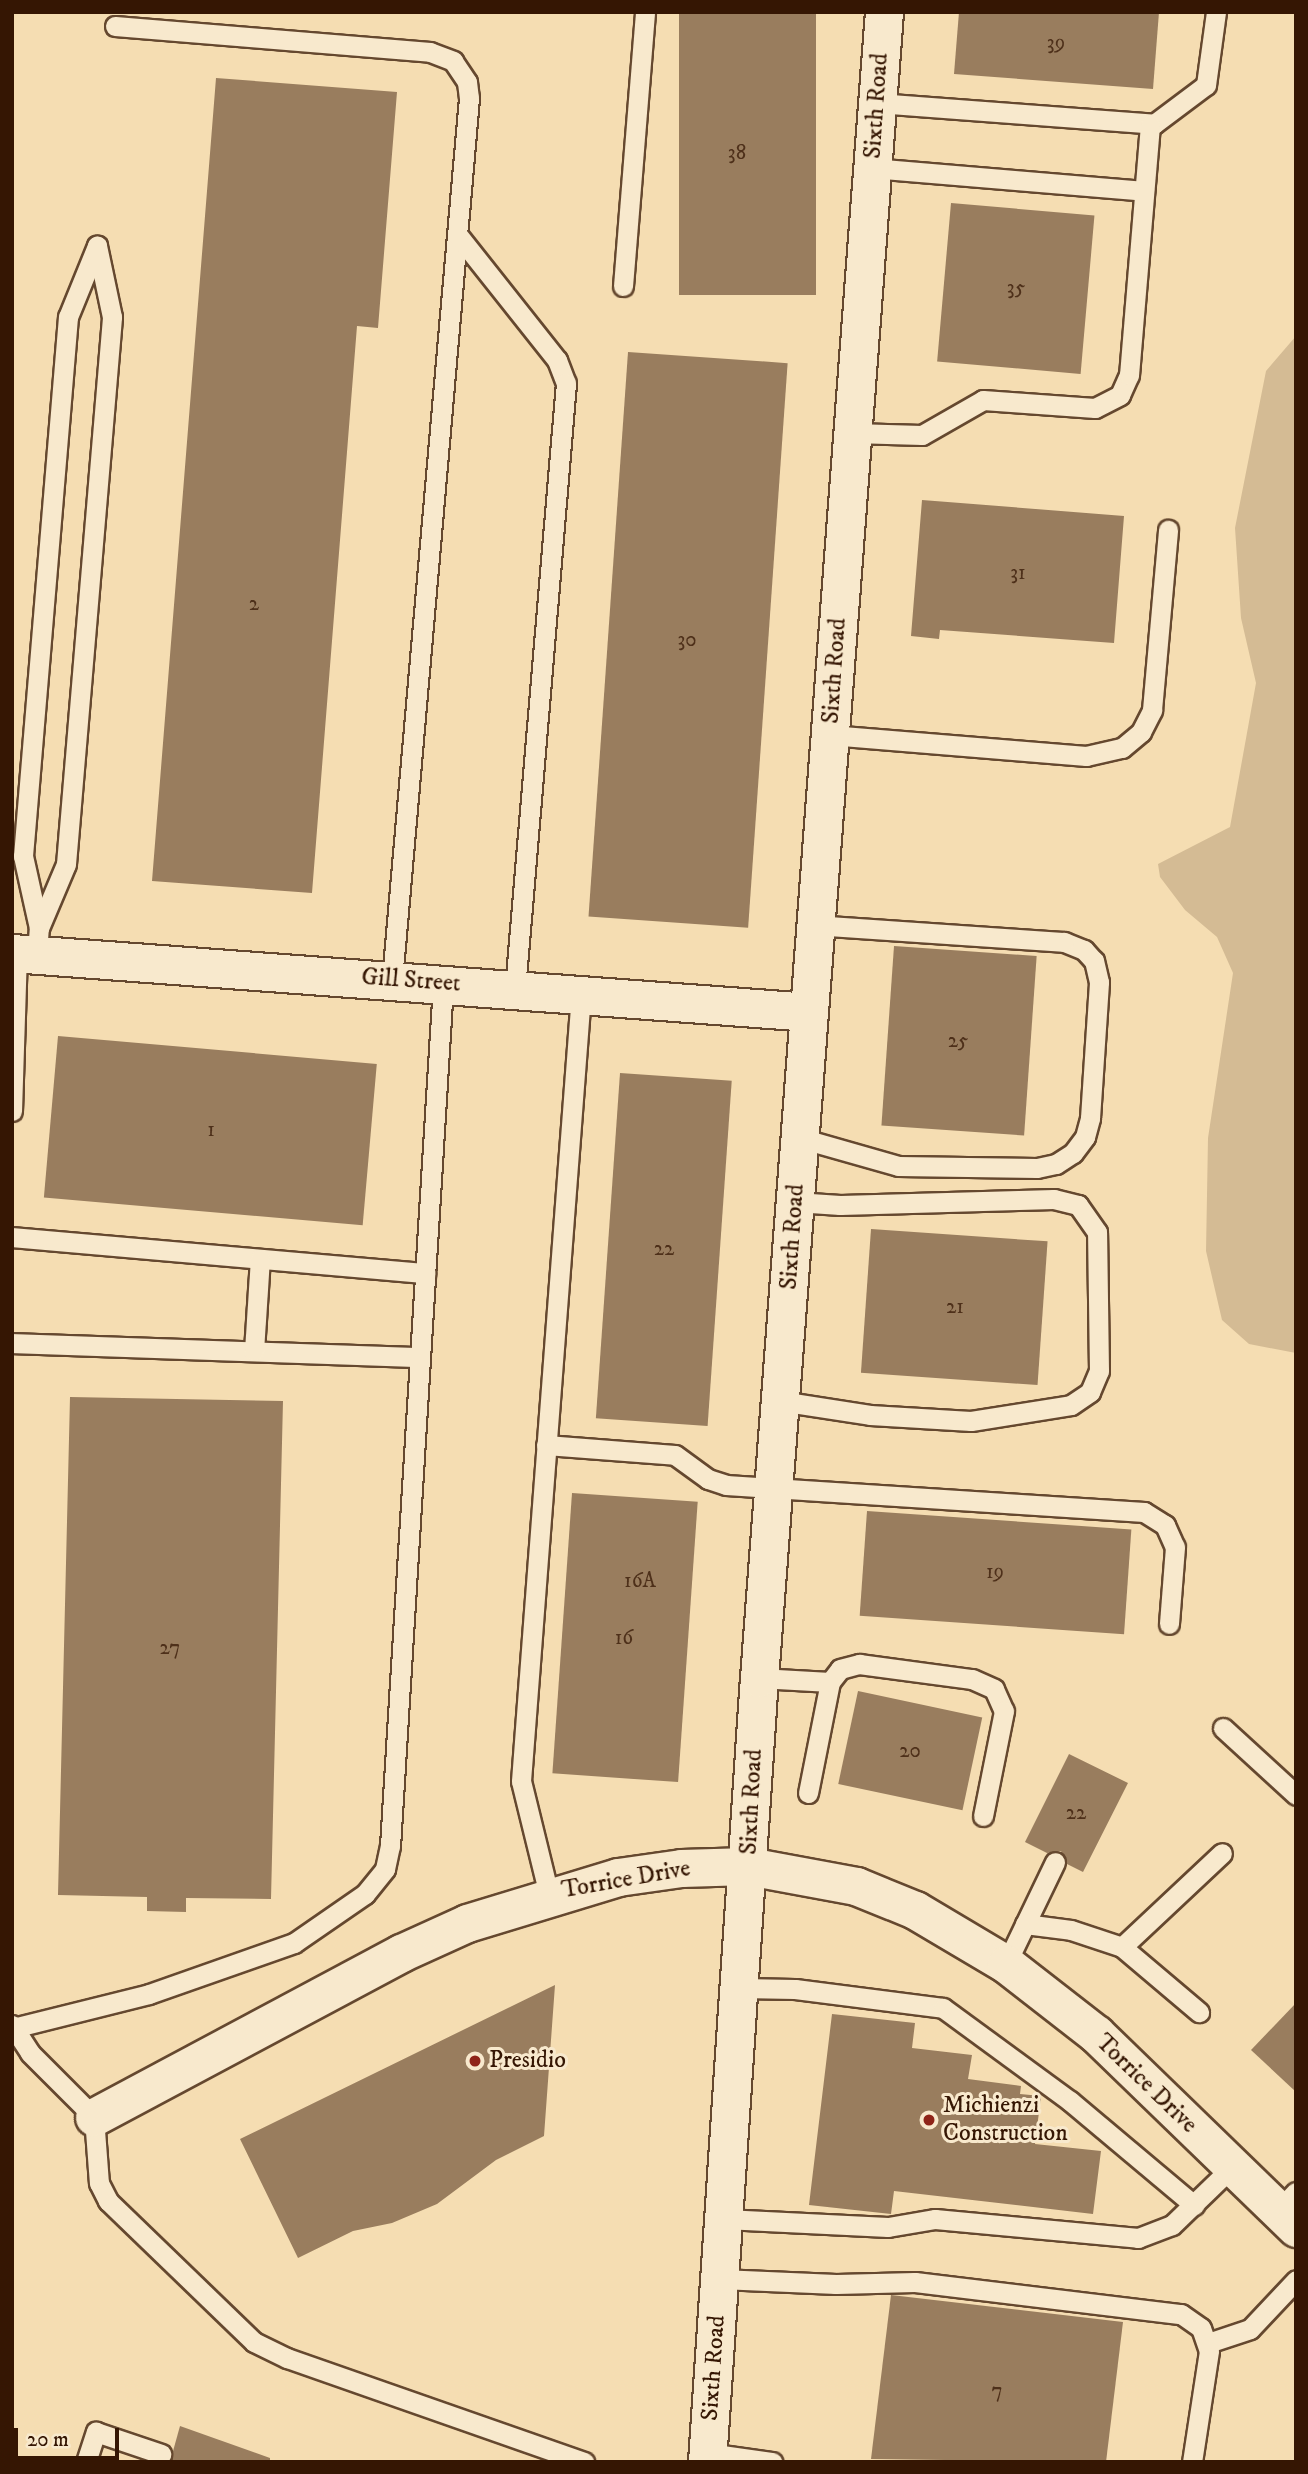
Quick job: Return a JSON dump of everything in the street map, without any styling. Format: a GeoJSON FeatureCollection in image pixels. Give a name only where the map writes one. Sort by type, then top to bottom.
{"type":"FeatureCollection","features":[{"type":"Feature","properties":{"kind":"street","name":"Sixth Road"},"geometry":{"type":"LineString","coordinates":[[708,2457],[759,1678],[884,12]]}},
{"type":"Feature","properties":{"kind":"street","name":"Gill Street"},"geometry":{"type":"LineString","coordinates":[[27,947],[392,980],[809,1012]]}},
{"type":"Feature","properties":{"kind":"street","name":"Torrice Drive"},"geometry":{"type":"LineString","coordinates":[[94,2117],[401,1953],[467,1923],[549,1895],[651,1870],[748,1866],[856,1886],[915,1910],[1006,1964],[1096,2034],[1232,2167],[1290,2210]]}},
{"type":"Feature","properties":{"kind":"lane"},"geometry":{"type":"LineString","coordinates":[[623,286],[645,12]]}},
{"type":"Feature","properties":{"kind":"lane"},"geometry":{"type":"LineString","coordinates":[[877,103],[1150,125],[1206,85],[1216,12]]}},
{"type":"Feature","properties":{"kind":"lane"},"geometry":{"type":"LineString","coordinates":[[115,26],[446,57],[459,67],[469,89],[392,980]]}},
{"type":"Feature","properties":{"kind":"lane"},"geometry":{"type":"LineString","coordinates":[[852,433],[922,435],[984,400],[1088,408],[1115,400],[1129,375],[1150,125]]}},
{"type":"Feature","properties":{"kind":"lane"},"geometry":{"type":"LineString","coordinates":[[872,169],[1144,191]]}},
{"type":"Feature","properties":{"kind":"lane"},"geometry":{"type":"LineString","coordinates":[[457,234],[557,360],[566,383],[515,989]]}},
{"type":"Feature","properties":{"kind":"lane"},"geometry":{"type":"LineString","coordinates":[[12,1111],[27,947],[23,856],[68,317],[97,246],[112,317],[69,828],[64,872],[27,947]]}},
{"type":"Feature","properties":{"kind":"lane"},"geometry":{"type":"LineString","coordinates":[[830,735],[1086,756],[1122,748],[1141,732],[1152,710],[1168,530]]}},
{"type":"Feature","properties":{"kind":"lane"},"geometry":{"type":"LineString","coordinates":[[800,1138],[910,1168],[1037,1168],[1065,1159],[1085,1137],[1090,1118],[1098,982],[1089,955],[1064,942],[816,925]]}},
{"type":"Feature","properties":{"kind":"lane"},"geometry":{"type":"LineString","coordinates":[[443,984],[390,1846],[385,1869],[365,1894],[294,1943],[149,1994],[13,2027],[30,2053],[94,2117],[99,2183],[108,2201],[261,2346],[584,2462]]}},
{"type":"Feature","properties":{"kind":"lane"},"geometry":{"type":"LineString","coordinates":[[549,1895],[520,1782],[582,994]]}},
{"type":"Feature","properties":{"kind":"lane"},"geometry":{"type":"LineString","coordinates":[[780,1401],[870,1415],[971,1421],[1071,1405],[1090,1392],[1099,1371],[1097,1232],[1078,1205],[1054,1199],[840,1205],[795,1202]]}},
{"type":"Feature","properties":{"kind":"lane"},"geometry":{"type":"LineString","coordinates":[[12,1237],[425,1273]]}},
{"type":"Feature","properties":{"kind":"lane"},"geometry":{"type":"LineString","coordinates":[[254,1351],[260,1259]]}},
{"type":"Feature","properties":{"kind":"lane"},"geometry":{"type":"LineString","coordinates":[[12,1343],[420,1357]]}},
{"type":"Feature","properties":{"kind":"lane"},"geometry":{"type":"LineString","coordinates":[[547,1445],[675,1455],[720,1484],[1144,1512],[1165,1525],[1175,1548],[1169,1624]]}},
{"type":"Feature","properties":{"kind":"lane"},"geometry":{"type":"LineString","coordinates":[[808,1793],[830,1682],[840,1669],[859,1664],[972,1679],[994,1689],[1004,1717],[983,1816]]}},
{"type":"Feature","properties":{"kind":"lane"},"geometry":{"type":"LineString","coordinates":[[759,1678],[830,1682]]}},
{"type":"Feature","properties":{"kind":"lane"},"geometry":{"type":"LineString","coordinates":[[1223,1728],[1296,1795]]}},
{"type":"Feature","properties":{"kind":"lane"},"geometry":{"type":"LineString","coordinates":[[1122,1947],[1222,1853]]}},
{"type":"Feature","properties":{"kind":"lane"},"geometry":{"type":"LineString","coordinates":[[1006,1964],[1055,1862]]}},
{"type":"Feature","properties":{"kind":"lane"},"geometry":{"type":"LineString","coordinates":[[1025,1924],[1071,1930],[1122,1947],[1199,2012]]}},
{"type":"Feature","properties":{"kind":"lane"},"geometry":{"type":"LineString","coordinates":[[740,1988],[795,1989],[943,2008],[1070,2101],[1194,2205]]}},
{"type":"Feature","properties":{"kind":"lane"},"geometry":{"type":"LineString","coordinates":[[724,2219],[888,2227],[935,2219],[1138,2238],[1164,2230],[1232,2167]]}},
{"type":"Feature","properties":{"kind":"lane"},"geometry":{"type":"LineString","coordinates":[[720,2279],[836,2284],[915,2281],[1172,2312],[1195,2322],[1208,2343],[1192,2462]]}},
{"type":"Feature","properties":{"kind":"lane"},"geometry":{"type":"LineString","coordinates":[[1208,2343],[1245,2333],[1296,2280]]}},
{"type":"Feature","properties":{"kind":"lane"},"geometry":{"type":"LineString","coordinates":[[86,2462],[96,2432],[161,2454]]}},
{"type":"Feature","properties":{"kind":"lane"},"geometry":{"type":"LineString","coordinates":[[708,2457],[772,2462]]}},
{"type":"Feature","properties":{"kind":"shaded area"},"geometry":{"type":"Polygon","coordinates":[[[1296,336],[1296,1353],[1249,1344],[1222,1320],[1206,1251],[1208,1138],[1233,973],[1217,937],[1185,910],[1160,877],[1158,864],[1230,827],[1256,683],[1241,618],[1235,528],[1266,371],[1296,336]]]}},
{"type":"Feature","properties":{"kind":"building"},"geometry":{"type":"Polygon","coordinates":[[[679,12],[816,12],[816,295],[679,295],[679,12]]]}},
{"type":"Feature","properties":{"kind":"building"},"geometry":{"type":"Polygon","coordinates":[[[959,12],[1159,12],[1153,89],[954,74],[959,12]]]}},
{"type":"Feature","properties":{"kind":"building"},"geometry":{"type":"Polygon","coordinates":[[[216,78],[397,92],[378,328],[357,326],[312,893],[152,881],[216,78]]]}},
{"type":"Feature","properties":{"kind":"building"},"geometry":{"type":"Polygon","coordinates":[[[951,203],[1094,216],[1081,374],[937,361],[951,203]]]}},
{"type":"Feature","properties":{"kind":"building"},"geometry":{"type":"Polygon","coordinates":[[[628,352],[788,363],[748,928],[589,917],[628,352]]]}},
{"type":"Feature","properties":{"kind":"building"},"geometry":{"type":"Polygon","coordinates":[[[922,500],[1124,516],[1114,643],[940,630],[939,639],[911,636],[922,500]]]}},
{"type":"Feature","properties":{"kind":"building"},"geometry":{"type":"Polygon","coordinates":[[[894,946],[1037,956],[1024,1136],[881,1126],[894,946]]]}},
{"type":"Feature","properties":{"kind":"building"},"geometry":{"type":"Polygon","coordinates":[[[58,1036],[377,1064],[363,1225],[44,1197],[58,1036]]]}},
{"type":"Feature","properties":{"kind":"building"},"geometry":{"type":"Polygon","coordinates":[[[620,1073],[732,1081],[708,1426],[596,1418],[620,1073]]]}},
{"type":"Feature","properties":{"kind":"building"},"geometry":{"type":"Polygon","coordinates":[[[871,1229],[1048,1241],[1038,1385],[861,1373],[871,1229]]]}},
{"type":"Feature","properties":{"kind":"building"},"geometry":{"type":"Polygon","coordinates":[[[70,1397],[283,1401],[271,1899],[186,1898],[186,1912],[147,1911],[147,1897],[58,1895],[70,1397]]]}},
{"type":"Feature","properties":{"kind":"building"},"geometry":{"type":"Polygon","coordinates":[[[572,1493],[698,1502],[678,1782],[552,1773],[572,1493]]]}},
{"type":"Feature","properties":{"kind":"building"},"geometry":{"type":"Polygon","coordinates":[[[867,1511],[1131,1529],[1124,1634],[860,1616],[867,1511]]]}},
{"type":"Feature","properties":{"kind":"building"},"geometry":{"type":"Polygon","coordinates":[[[858,1691],[982,1717],[962,1810],[838,1784],[858,1691]]]}},
{"type":"Feature","properties":{"kind":"building"},"geometry":{"type":"Polygon","coordinates":[[[1069,1754],[1128,1783],[1083,1872],[1067,1864],[1061,1851],[1047,1853],[1025,1842],[1069,1754]]]}},
{"type":"Feature","properties":{"kind":"building","name":"Presidio"},"geometry":{"type":"Polygon","coordinates":[[[555,1985],[544,2136],[496,2160],[437,2204],[392,2223],[353,2231],[298,2258],[240,2139],[555,1985]]]}},
{"type":"Feature","properties":{"kind":"building"},"geometry":{"type":"Polygon","coordinates":[[[1296,2003],[1296,2092],[1251,2050],[1296,2003]]]}},
{"type":"Feature","properties":{"kind":"building","name":"Michienzi Construction"},"geometry":{"type":"Polygon","coordinates":[[[832,2014],[915,2023],[912,2048],[972,2055],[968,2079],[1021,2086],[1020,2094],[1041,2096],[1035,2144],[1101,2151],[1093,2214],[894,2191],[891,2214],[809,2205],[832,2014]]]}},
{"type":"Feature","properties":{"kind":"building"},"geometry":{"type":"Polygon","coordinates":[[[891,2295],[1123,2322],[1106,2462],[871,2459],[891,2295]]]}},
{"type":"Feature","properties":{"kind":"building"},"geometry":{"type":"Polygon","coordinates":[[[180,2426],[270,2458],[270,2462],[170,2462],[180,2426]]]}},
{"type":"Feature","properties":{"kind":"place","name":"Presidio"},"geometry":{"type":"Point","coordinates":[475,2061]}},
{"type":"Feature","properties":{"kind":"place","name":"Michienzi Construction"},"geometry":{"type":"Point","coordinates":[929,2120]}}]}
